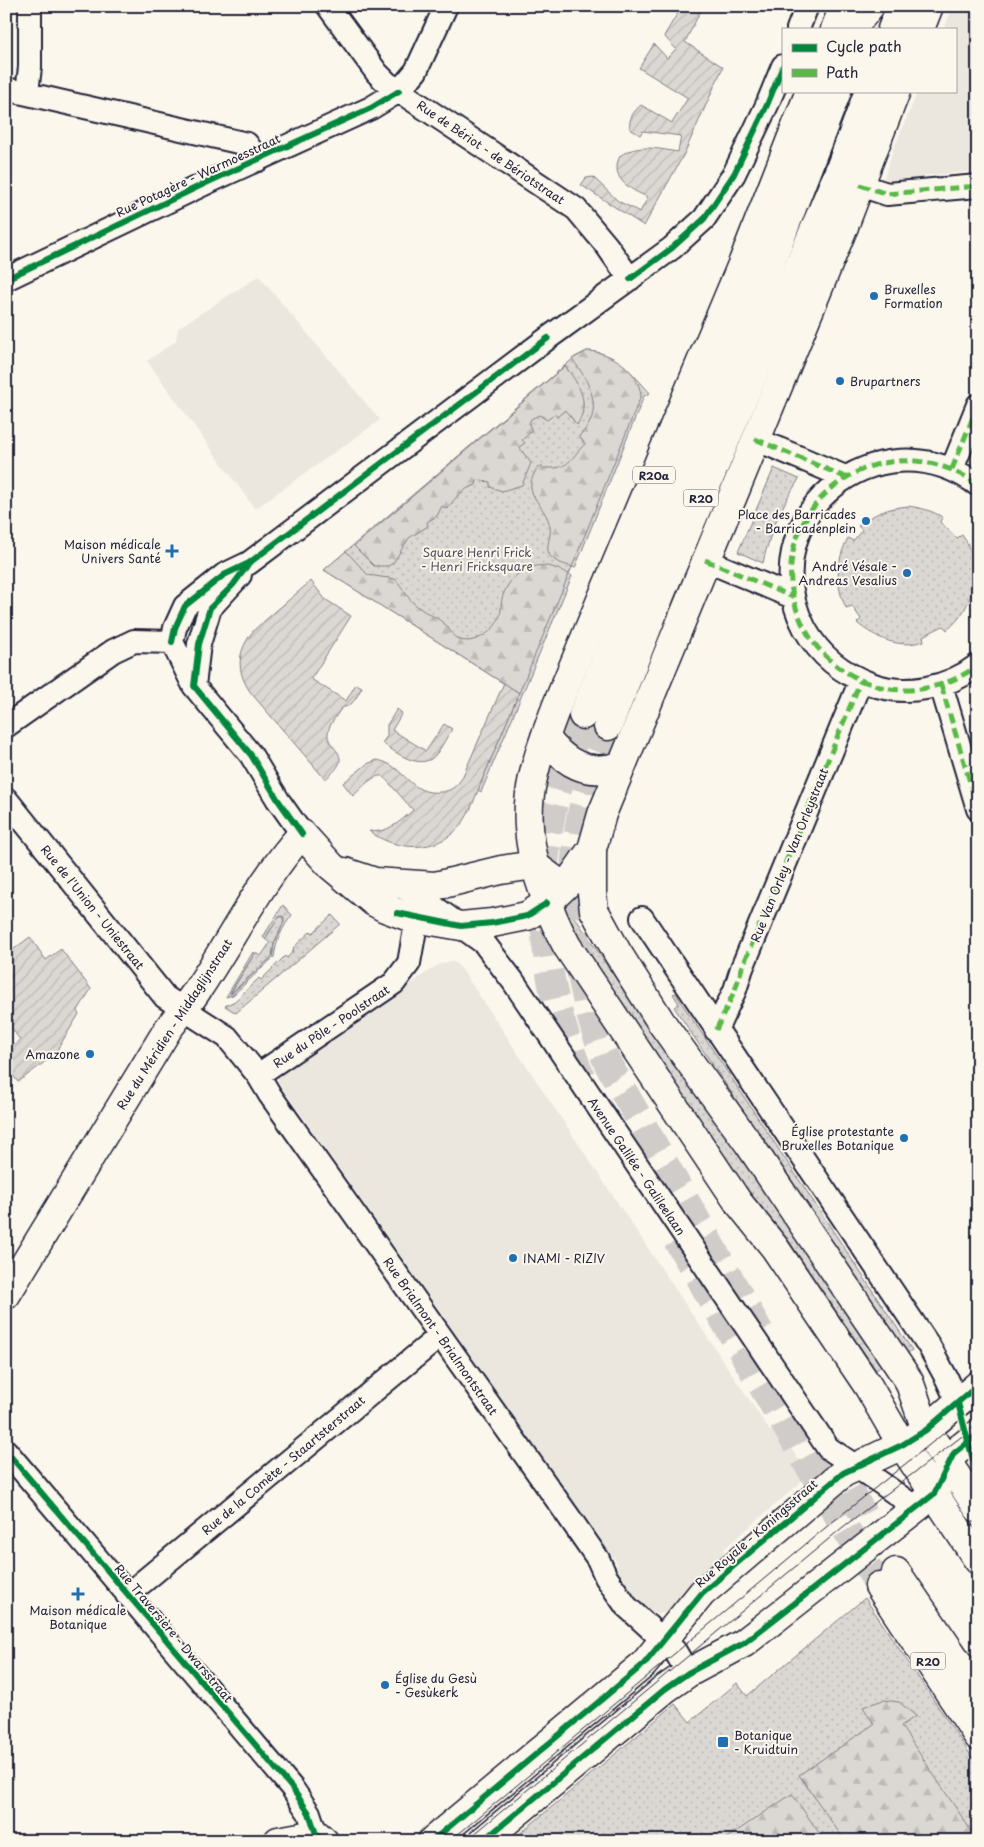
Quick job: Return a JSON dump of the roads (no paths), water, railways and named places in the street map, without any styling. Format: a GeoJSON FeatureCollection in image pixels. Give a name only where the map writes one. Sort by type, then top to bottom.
{"type":"FeatureCollection","features":[{"type":"Feature","properties":{"kind":"main road"},"geometry":{"type":"LineString","coordinates":[[835,28],[844,6]]}},
{"type":"Feature","properties":{"kind":"main road"},"geometry":{"type":"LineString","coordinates":[[853,28],[870,6]]}},
{"type":"Feature","properties":{"kind":"main road"},"geometry":{"type":"LineString","coordinates":[[861,28],[870,6]]}},
{"type":"Feature","properties":{"kind":"main road"},"geometry":{"type":"LineString","coordinates":[[892,28],[901,6]]}},
{"type":"Feature","properties":{"kind":"main road"},"geometry":{"type":"LineString","coordinates":[[920,28],[929,6]]}},
{"type":"Feature","properties":{"kind":"main road","name":"R20a"},"geometry":{"type":"LineString","coordinates":[[555,895],[534,865],[528,834],[528,805],[532,782],[545,737],[771,192],[810,92]]}},
{"type":"Feature","properties":{"kind":"main road","name":"R20"},"geometry":{"type":"LineString","coordinates":[[583,715],[781,236],[837,92]]}},
{"type":"Feature","properties":{"kind":"main road","name":"R20"},"geometry":{"type":"LineString","coordinates":[[608,726],[669,573],[840,169],[869,92]]}},
{"type":"Feature","properties":{"kind":"main road"},"geometry":{"type":"LineString","coordinates":[[876,92],[878,137]]}},
{"type":"Feature","properties":{"kind":"main road"},"geometry":{"type":"LineString","coordinates":[[896,92],[844,226],[602,814],[592,849],[592,893],[594,910],[617,952],[661,1022],[749,1144],[909,1381],[926,1430],[978,1508]]}},
{"type":"Feature","properties":{"kind":"main road"},"geometry":{"type":"LineString","coordinates":[[771,192],[781,236]]}},
{"type":"Feature","properties":{"kind":"main road"},"geometry":{"type":"LineString","coordinates":[[797,272],[844,226]]}},
{"type":"Feature","properties":{"kind":"main road"},"geometry":{"type":"LineString","coordinates":[[545,737],[564,758],[576,765],[600,771],[621,766]]}},
{"type":"Feature","properties":{"kind":"main road"},"geometry":{"type":"LineString","coordinates":[[302,834],[337,870],[374,902],[397,913],[461,926],[492,924],[527,916],[555,895],[592,849]]}},
{"type":"Feature","properties":{"kind":"main road","name":"Rue du Méridien - Middaglijnstraat"},"geometry":{"type":"LineString","coordinates":[[6,1295],[168,1029],[198,991],[259,890],[302,834]]}},
{"type":"Feature","properties":{"kind":"main road"},"geometry":{"type":"LineString","coordinates":[[337,870],[375,882],[436,886],[501,870],[534,865]]}},
{"type":"Feature","properties":{"kind":"main road"},"geometry":{"type":"LineString","coordinates":[[555,895],[594,910]]}},
{"type":"Feature","properties":{"kind":"main road"},"geometry":{"type":"LineString","coordinates":[[555,895],[560,933],[568,946],[738,1202],[775,1248],[868,1386],[902,1445],[925,1501],[978,1560]]}},
{"type":"Feature","properties":{"kind":"main road","name":"Rue Royale - Koningsstraat"},"geometry":{"type":"LineString","coordinates":[[432,1841],[644,1664],[702,1593],[843,1473],[902,1445],[926,1430],[954,1393],[978,1385]]}},
{"type":"Feature","properties":{"kind":"main road"},"geometry":{"type":"LineString","coordinates":[[483,1841],[658,1696],[688,1673],[744,1643],[925,1501],[954,1453],[978,1434]]}},
{"type":"Feature","properties":{"kind":"main road","name":"R20"},"geometry":{"type":"LineString","coordinates":[[978,1692],[888,1579],[978,1736]]}},
{"type":"Feature","properties":{"kind":"main road"},"geometry":{"type":"LineString","coordinates":[[278,1841],[320,1837]]}},
{"type":"Feature","properties":{"kind":"street"},"geometry":{"type":"LineString","coordinates":[[30,6],[30,67],[17,91],[247,144],[258,160]]}},
{"type":"Feature","properties":{"kind":"street","name":"Rue de Bériot - de Bériotstraat"},"geometry":{"type":"LineString","coordinates":[[328,6],[387,83],[576,208],[611,251],[630,279]]}},
{"type":"Feature","properties":{"kind":"street","name":"Rue Potagère - Warmoesstraat"},"geometry":{"type":"LineString","coordinates":[[6,279],[371,108],[399,91],[416,70],[446,6]]}},
{"type":"Feature","properties":{"kind":"street"},"geometry":{"type":"LineString","coordinates":[[798,28],[807,6]]}},
{"type":"Feature","properties":{"kind":"street"},"geometry":{"type":"LineString","coordinates":[[302,834],[278,800],[251,755],[194,686],[172,642],[175,628],[185,606],[224,575],[249,563],[548,338],[672,248],[704,219],[734,174],[782,68]]}},
{"type":"Feature","properties":{"kind":"street"},"geometry":{"type":"LineString","coordinates":[[860,184],[887,194],[978,186]]}},
{"type":"Feature","properties":{"kind":"street"},"geometry":{"type":"LineString","coordinates":[[952,469],[978,405]]}},
{"type":"Feature","properties":{"kind":"street"},"geometry":{"type":"LineString","coordinates":[[756,439],[845,477]]}},
{"type":"Feature","properties":{"kind":"street"},"geometry":{"type":"LineString","coordinates":[[978,485],[952,469],[918,460],[880,462],[862,469],[845,477],[819,500],[801,529],[792,562],[793,597],[802,622],[820,651],[846,673],[876,686],[900,690],[941,685],[957,679],[978,665]]}},
{"type":"Feature","properties":{"kind":"street"},"geometry":{"type":"LineString","coordinates":[[705,560],[793,597]]}},
{"type":"Feature","properties":{"kind":"street"},"geometry":{"type":"LineString","coordinates":[[194,686],[199,644],[210,608],[233,585],[249,563]]}},
{"type":"Feature","properties":{"kind":"street"},"geometry":{"type":"LineString","coordinates":[[6,726],[113,651],[134,641],[172,642]]}},
{"type":"Feature","properties":{"kind":"street","name":"Rue Van Orley - Van Orleystraat"},"geometry":{"type":"LineString","coordinates":[[716,1030],[735,990],[742,968],[861,680]]}},
{"type":"Feature","properties":{"kind":"street"},"geometry":{"type":"LineString","coordinates":[[941,685],[978,809]]}},
{"type":"Feature","properties":{"kind":"street","name":"Rue de l'Union - Uniestraat"},"geometry":{"type":"LineString","coordinates":[[6,799],[165,996],[184,1009]]}},
{"type":"Feature","properties":{"kind":"street","name":"Avenue Galilée - Galileelaan"},"geometry":{"type":"LineString","coordinates":[[398,884],[423,898],[484,943],[512,981],[828,1448],[856,1466]]}},
{"type":"Feature","properties":{"kind":"street","name":"Rue du Pôle - Poolstraat"},"geometry":{"type":"LineString","coordinates":[[258,1075],[394,983],[410,963],[417,918]]}},
{"type":"Feature","properties":{"kind":"street"},"geometry":{"type":"LineString","coordinates":[[642,918],[928,1346],[954,1393]]}},
{"type":"Feature","properties":{"kind":"street","name":"Rue Brialmont - Brialmontstraat"},"geometry":{"type":"LineString","coordinates":[[184,1009],[227,1037],[258,1075],[440,1336],[570,1517],[626,1606],[675,1651],[688,1673]]}},
{"type":"Feature","properties":{"kind":"street","name":"Rue de la Comète - Staartsterstraat"},"geometry":{"type":"LineString","coordinates":[[127,1595],[440,1336]]}},
{"type":"Feature","properties":{"kind":"street","name":"Rue Traversière - Dwarsstraat"},"geometry":{"type":"LineString","coordinates":[[6,1451],[292,1788],[309,1813],[320,1837]]}},
{"type":"Feature","properties":{"kind":"street"},"geometry":{"type":"LineString","coordinates":[[856,1466],[925,1501]]}},
{"type":"Feature","properties":{"kind":"tunnel"},"geometry":{"type":"LineString","coordinates":[[582,1078],[559,1015],[552,987],[545,929],[544,900],[547,842],[552,813],[562,776],[583,715]]}},
{"type":"Feature","properties":{"kind":"tunnel"},"geometry":{"type":"LineString","coordinates":[[608,726],[585,798],[578,830],[575,863],[576,933],[580,968],[587,1002],[596,1034],[608,1064],[760,1332]]}},
{"type":"Feature","properties":{"kind":"tunnel"},"geometry":{"type":"LineString","coordinates":[[677,1240],[879,1586]]}},
{"type":"Feature","properties":{"kind":"tunnel"},"geometry":{"type":"LineString","coordinates":[[829,1454],[896,1572]]}},
{"type":"Feature","properties":{"kind":"tram line"},"geometry":{"type":"LineString","coordinates":[[450,1841],[825,1528],[978,1406]]}},
{"type":"Feature","properties":{"kind":"tram line"},"geometry":{"type":"LineString","coordinates":[[466,1841],[843,1527],[978,1424]]}},
{"type":"Feature","properties":{"kind":"place","name":"Bruxelles Formation"},"geometry":{"type":"Point","coordinates":[874,296]}},
{"type":"Feature","properties":{"kind":"place","name":"Brupartners"},"geometry":{"type":"Point","coordinates":[840,381]}},
{"type":"Feature","properties":{"kind":"place","name":"Place des Barricades - Barricadenplein"},"geometry":{"type":"Point","coordinates":[866,521]}},
{"type":"Feature","properties":{"kind":"place","name":"Maison médicale Univers Santé"},"geometry":{"type":"Point","coordinates":[172,551]}},
{"type":"Feature","properties":{"kind":"place","name":"André Vésale - Andreas Vesalius"},"geometry":{"type":"Point","coordinates":[907,573]}},
{"type":"Feature","properties":{"kind":"place","name":"Amazone"},"geometry":{"type":"Point","coordinates":[90,1054]}},
{"type":"Feature","properties":{"kind":"place","name":"Église protestante Bruxelles Botanique"},"geometry":{"type":"Point","coordinates":[904,1138]}},
{"type":"Feature","properties":{"kind":"place","name":"INAMI - RIZIV"},"geometry":{"type":"Point","coordinates":[513,1258]}},
{"type":"Feature","properties":{"kind":"place","name":"Maison médicale Botanique"},"geometry":{"type":"Point","coordinates":[78,1594]}},
{"type":"Feature","properties":{"kind":"place","name":"Église du Gesù - Gesùkerk"},"geometry":{"type":"Point","coordinates":[385,1685]}},
{"type":"Feature","properties":{"kind":"place","name":"Botanique - Kruidtuin"},"geometry":{"type":"Point","coordinates":[723,1742]}},
{"type":"Feature","properties":{"kind":"park label","name":"Square Henri Frick - Henri Fricksquare"},"geometry":{"type":"Point","coordinates":[477,559]}}]}
